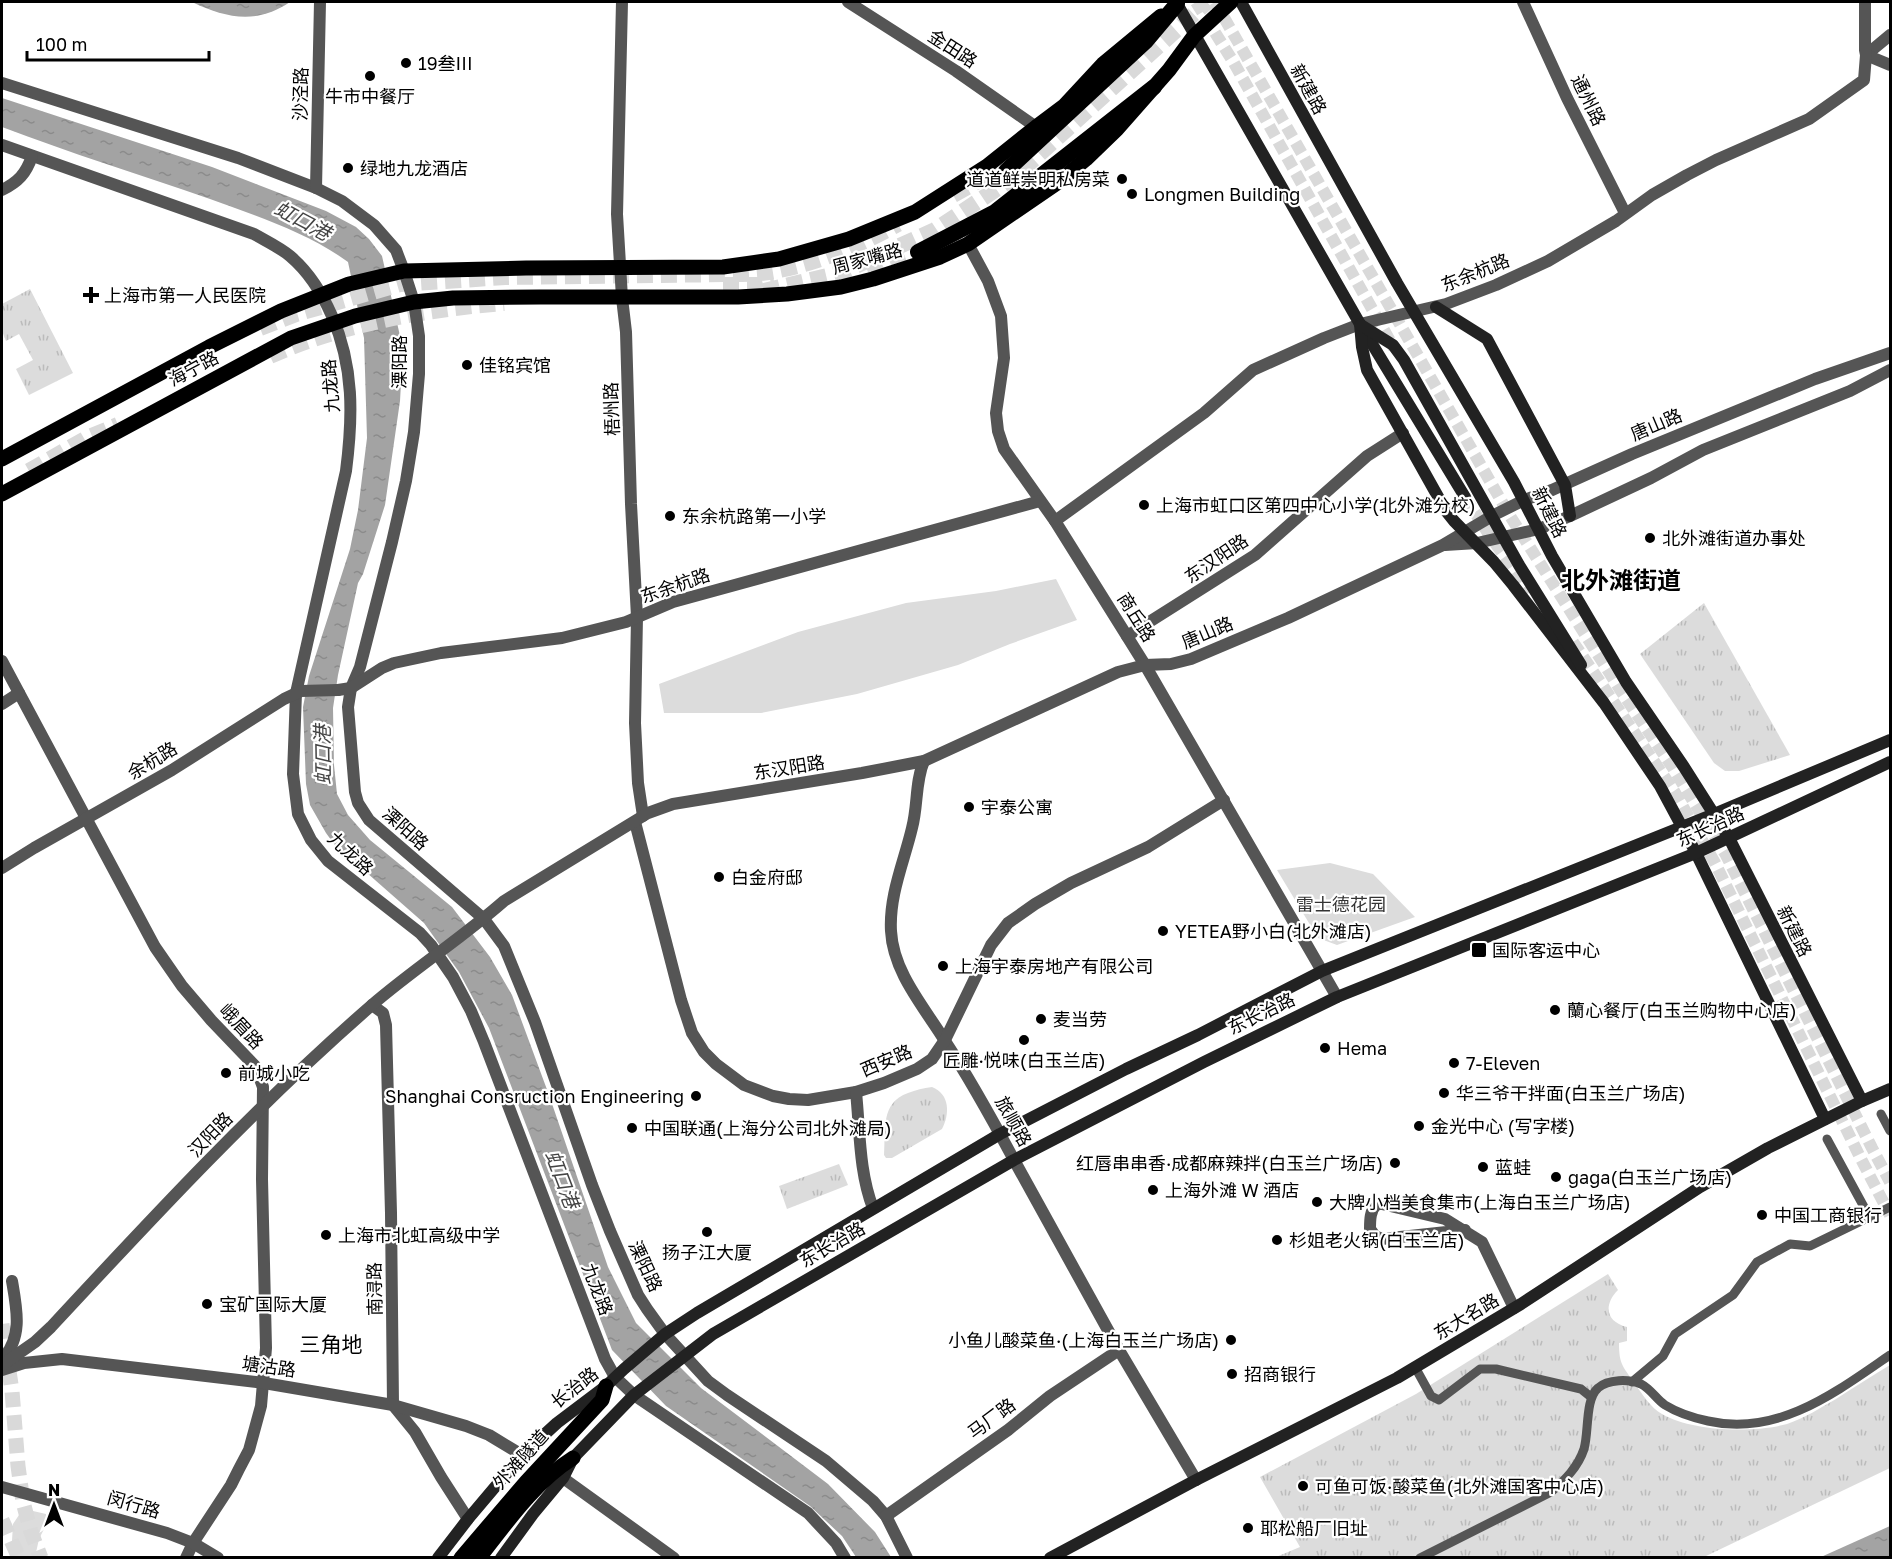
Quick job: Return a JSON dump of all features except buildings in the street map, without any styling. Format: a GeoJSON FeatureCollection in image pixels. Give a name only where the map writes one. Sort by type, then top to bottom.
{"type":"FeatureCollection","features":[{"type":"Feature","properties":{"kind":"highway"},"geometry":{"type":"LineString","coordinates":[[1006,171],[1145,42],[1177,2]]}},
{"type":"Feature","properties":{"kind":"highway"},"geometry":{"type":"LineString","coordinates":[[918,252],[995,212],[1154,87]]}},
{"type":"Feature","properties":{"kind":"main road","name":"周家嘴路"},"geometry":{"type":"LineString","coordinates":[[399,272],[723,267],[779,259],[849,239],[915,212],[987,166],[1064,106],[1103,64],[1177,2]]}},
{"type":"Feature","properties":{"kind":"main road"},"geometry":{"type":"LineString","coordinates":[[1177,2],[1194,36],[1360,324],[1465,496]]}},
{"type":"Feature","properties":{"kind":"main road","name":"周家嘴路"},"geometry":{"type":"LineString","coordinates":[[406,304],[453,298],[738,297],[787,294],[841,287],[940,257],[968,244],[1057,183],[1086,159],[1117,129],[1154,87],[1194,36],[1231,2]]}},
{"type":"Feature","properties":{"kind":"main road","name":"新建路"},"geometry":{"type":"LineString","coordinates":[[1241,2],[1414,312],[1524,500],[1552,556],[1626,682],[1729,838],[1862,1101]]}},
{"type":"Feature","properties":{"kind":"main road","name":"海宁路"},"geometry":{"type":"LineString","coordinates":[[2,459],[209,347],[281,311],[349,285],[399,272]]}},
{"type":"Feature","properties":{"kind":"main road","name":"海宁路"},"geometry":{"type":"LineString","coordinates":[[2,494],[291,338],[355,316],[406,304]]}},
{"type":"Feature","properties":{"kind":"main road"},"geometry":{"type":"LineString","coordinates":[[1436,307],[1487,339],[1565,485],[1570,516]]}},
{"type":"Feature","properties":{"kind":"main road"},"geometry":{"type":"LineString","coordinates":[[1360,324],[1367,370],[1446,511],[1513,585],[1604,703]]}},
{"type":"Feature","properties":{"kind":"main road"},"geometry":{"type":"LineString","coordinates":[[1360,324],[1393,345],[1404,360],[1519,565],[1604,703],[1660,786],[1696,853],[1825,1119]]}},
{"type":"Feature","properties":{"kind":"main road","name":"东长治路"},"geometry":{"type":"LineString","coordinates":[[640,1355],[697,1313],[1000,1134],[1322,971],[1714,814],[1890,740]]}},
{"type":"Feature","properties":{"kind":"main road","name":"东长治路"},"geometry":{"type":"LineString","coordinates":[[681,1357],[713,1334],[1014,1160],[1204,1062],[1337,997],[1696,853],[1890,762]]}},
{"type":"Feature","properties":{"kind":"main road","name":"东大名路"},"geometry":{"type":"LineString","coordinates":[[1050,1557],[1345,1405],[1415,1366],[1514,1308],[1700,1187],[1825,1119],[1890,1089]]}},
{"type":"Feature","properties":{"kind":"main road","name":"长治路"},"geometry":{"type":"LineString","coordinates":[[438,1557],[522,1455],[556,1423],[640,1355]]}},
{"type":"Feature","properties":{"kind":"main road"},"geometry":{"type":"LineString","coordinates":[[501,1557],[563,1478],[573,1458],[639,1391],[681,1357]]}},
{"type":"Feature","properties":{"kind":"main road","name":"外滩隧道"},"geometry":{"type":"LineString","coordinates":[[461,1557],[602,1400],[615,1377]]}},
{"type":"Feature","properties":{"kind":"main road","name":"外滩隧道"},"geometry":{"type":"LineString","coordinates":[[479,1557],[518,1509],[549,1476],[573,1458]]}},
{"type":"Feature","properties":{"kind":"street","name":"沙泾路"},"geometry":{"type":"LineString","coordinates":[[316,188],[320,2]]}},
{"type":"Feature","properties":{"kind":"street","name":"梧州路"},"geometry":{"type":"LineString","coordinates":[[622,2],[617,214],[622,298],[627,332],[637,617],[635,723],[639,819]]}},
{"type":"Feature","properties":{"kind":"street","name":"金田路"},"geometry":{"type":"LineString","coordinates":[[848,2],[956,71],[1036,126]]}},
{"type":"Feature","properties":{"kind":"street","name":"通州路"},"geometry":{"type":"LineString","coordinates":[[1523,2],[1567,98],[1625,213]]}},
{"type":"Feature","properties":{"kind":"street"},"geometry":{"type":"LineString","coordinates":[[1865,2],[1866,55]]}},
{"type":"Feature","properties":{"kind":"street"},"geometry":{"type":"LineString","coordinates":[[1866,55],[1890,35]]}},
{"type":"Feature","properties":{"kind":"street","name":"东余杭路"},"geometry":{"type":"LineString","coordinates":[[1054,521],[1203,413],[1253,370],[1360,324],[1436,307],[1496,285],[1548,261],[1616,221],[1652,195],[1706,165],[1809,120],[1864,81],[1866,55]]}},
{"type":"Feature","properties":{"kind":"street"},"geometry":{"type":"LineString","coordinates":[[1866,55],[1890,65]]}},
{"type":"Feature","properties":{"kind":"street","name":"溧阳路"},"geometry":{"type":"LineString","coordinates":[[2,83],[238,158],[316,188],[342,201],[374,225],[396,250],[406,304],[419,336],[419,374],[412,446],[389,552],[348,706],[352,774],[358,803],[383,834],[484,919],[504,946],[535,1023],[610,1231],[638,1295],[662,1337],[708,1381],[826,1461],[873,1501],[886,1516],[908,1557]]}},
{"type":"Feature","properties":{"kind":"street","name":"九龙路"},"geometry":{"type":"LineString","coordinates":[[2,145],[254,234],[292,257],[323,294],[335,322],[348,364],[350,440],[346,471],[301,692],[292,774],[297,807],[303,827],[328,861],[440,951],[484,1042],[605,1359],[615,1377],[639,1391],[808,1514],[836,1543],[845,1557]]}},
{"type":"Feature","properties":{"kind":"street"},"geometry":{"type":"LineString","coordinates":[[2,190],[22,177],[32,156]]}},
{"type":"Feature","properties":{"kind":"street","name":"商丘路"},"geometry":{"type":"LineString","coordinates":[[968,244],[988,281],[1002,316],[1004,358],[997,403],[998,431],[1010,458],[1054,521],[1146,665],[1337,997]]}},
{"type":"Feature","properties":{"kind":"street","name":"唐山路"},"geometry":{"type":"LineString","coordinates":[[1146,665],[1171,664],[1191,658],[1288,618],[1443,545],[1524,500],[1565,485],[1632,454],[1786,390],[1890,353]]}},
{"type":"Feature","properties":{"kind":"street","name":"唐山路"},"geometry":{"type":"LineString","coordinates":[[1443,545],[1477,543],[1539,529],[1674,466],[1703,450],[1850,391],[1890,370]]}},
{"type":"Feature","properties":{"kind":"street","name":"东汉阳路"},"geometry":{"type":"LineString","coordinates":[[1127,636],[1256,555],[1367,456],[1403,433]]}},
{"type":"Feature","properties":{"kind":"street","name":"东余杭路"},"geometry":{"type":"LineString","coordinates":[[322,690],[351,688],[394,663],[441,654],[562,638],[614,626],[673,602],[1040,501]]}},
{"type":"Feature","properties":{"kind":"street","name":"峨眉路"},"geometry":{"type":"LineString","coordinates":[[2,661],[142,925],[169,969],[211,1020],[255,1066],[262,1087],[266,1348],[261,1406],[249,1450],[231,1485],[186,1557]]}},
{"type":"Feature","properties":{"kind":"street","name":"东汉阳路"},"geometry":{"type":"LineString","coordinates":[[456,939],[504,901],[639,819],[673,804],[924,761],[1118,672],[1146,665]]}},
{"type":"Feature","properties":{"kind":"street","name":"余杭路"},"geometry":{"type":"LineString","coordinates":[[2,868],[172,770],[284,699],[301,692],[322,690]]}},
{"type":"Feature","properties":{"kind":"street"},"geometry":{"type":"LineString","coordinates":[[2,704],[19,693]]}},
{"type":"Feature","properties":{"kind":"street","name":"旅顺路"},"geometry":{"type":"LineString","coordinates":[[924,761],[920,772],[913,827],[892,903],[891,932],[895,953],[903,973],[1000,1134],[1119,1350],[1196,1480]]}},
{"type":"Feature","properties":{"kind":"street","name":"西安路"},"geometry":{"type":"LineString","coordinates":[[639,819],[684,1013],[692,1033],[704,1052],[731,1077],[772,1096],[789,1100],[808,1100],[856,1092],[884,1083],[917,1069],[932,1059],[945,1040],[991,945],[1008,923],[1035,903],[1071,883],[1148,847],[1224,800]]}},
{"type":"Feature","properties":{"kind":"street","name":"汉阳路"},"geometry":{"type":"LineString","coordinates":[[2,1365],[35,1342],[51,1327],[263,1105],[372,1005],[456,939]]}},
{"type":"Feature","properties":{"kind":"street","name":"南浔路"},"geometry":{"type":"LineString","coordinates":[[372,1005],[382,1013],[386,1025],[393,1405]]}},
{"type":"Feature","properties":{"kind":"street","name":"东长治路"},"geometry":{"type":"LineString","coordinates":[[856,1092],[863,1175],[873,1208]]}},
{"type":"Feature","properties":{"kind":"street"},"geometry":{"type":"LineString","coordinates":[[1881,1114],[1890,1131]]}},
{"type":"Feature","properties":{"kind":"street"},"geometry":{"type":"LineString","coordinates":[[1827,1139],[1870,1218]]}},
{"type":"Feature","properties":{"kind":"street"},"geometry":{"type":"LineString","coordinates":[[1465,1230],[1382,1239],[1370,1230],[1371,1213],[1377,1204],[1382,1204],[1445,1219],[1465,1230],[1482,1242],[1514,1308]]}},
{"type":"Feature","properties":{"kind":"street"},"geometry":{"type":"LineString","coordinates":[[1632,1382],[1663,1356],[1675,1334],[1733,1295],[1757,1262],[1790,1244],[1810,1246],[1890,1208]]}},
{"type":"Feature","properties":{"kind":"street"},"geometry":{"type":"LineString","coordinates":[[2,1360],[10,1351],[16,1333],[12,1281]]}},
{"type":"Feature","properties":{"kind":"street","name":"马厂路"},"geometry":{"type":"LineString","coordinates":[[886,1516],[1008,1430],[1050,1396],[1119,1350]]}},
{"type":"Feature","properties":{"kind":"street"},"geometry":{"type":"LineString","coordinates":[[1420,1557],[1551,1492],[1567,1478],[1578,1463],[1584,1448],[1591,1397],[1606,1383],[1624,1380],[1642,1384],[1664,1405],[1709,1422],[1735,1424],[1772,1421],[1804,1410],[1890,1355]]}},
{"type":"Feature","properties":{"kind":"street","name":"塘沽路"},"geometry":{"type":"LineString","coordinates":[[2,1370],[24,1363],[62,1359],[264,1383],[393,1405],[474,1429],[489,1435],[522,1455]]}},
{"type":"Feature","properties":{"kind":"street"},"geometry":{"type":"LineString","coordinates":[[1415,1366],[1431,1396],[1439,1400],[1480,1369],[1496,1369],[1581,1389],[1591,1397]]}},
{"type":"Feature","properties":{"kind":"street"},"geometry":{"type":"LineString","coordinates":[[393,1405],[415,1432],[468,1519]]}},
{"type":"Feature","properties":{"kind":"street"},"geometry":{"type":"LineString","coordinates":[[563,1478],[674,1557]]}},
{"type":"Feature","properties":{"kind":"street","name":"闵行路"},"geometry":{"type":"LineString","coordinates":[[2,1487],[167,1533],[193,1543],[218,1557]]}},
{"type":"Feature","properties":{"kind":"green space"},"geometry":{"type":"Polygon","coordinates":[[[30,289],[73,373],[29,395],[16,369],[33,360],[19,334],[6,341],[2,331],[2,304],[30,289]]]}},
{"type":"Feature","properties":{"kind":"green space"},"geometry":{"type":"Polygon","coordinates":[[[1056,579],[1077,620],[958,665],[857,694],[761,713],[664,713],[659,684],[798,632],[906,603],[996,591],[1056,579]]]}},
{"type":"Feature","properties":{"kind":"green space"},"geometry":{"type":"Polygon","coordinates":[[[1704,603],[1790,755],[1739,771],[1725,771],[1714,763],[1640,654],[1704,603]]]}},
{"type":"Feature","properties":{"kind":"green space","name":"雷士德花园"},"geometry":{"type":"Polygon","coordinates":[[[1330,863],[1373,874],[1415,917],[1337,945],[1318,938],[1277,870],[1330,863]]]}},
{"type":"Feature","properties":{"kind":"green space"},"geometry":{"type":"Polygon","coordinates":[[[932,1087],[942,1094],[947,1105],[942,1129],[892,1158],[886,1158],[884,1155],[886,1118],[893,1103],[908,1093],[932,1087]]]}},
{"type":"Feature","properties":{"kind":"green space"},"geometry":{"type":"Polygon","coordinates":[[[839,1164],[848,1185],[787,1209],[779,1186],[839,1164]]]}},
{"type":"Feature","properties":{"kind":"green space"},"geometry":{"type":"Polygon","coordinates":[[[1608,1274],[1618,1290],[1610,1301],[1609,1312],[1615,1321],[1627,1327],[1627,1341],[1619,1343],[1622,1365],[1650,1404],[1662,1414],[1675,1420],[1706,1427],[1741,1430],[1787,1424],[1836,1399],[1890,1365],[1890,1468],[1704,1557],[1276,1557],[1300,1547],[1260,1477],[1416,1394],[1608,1274]]]}},
{"type":"Feature","properties":{"kind":"green space"},"geometry":{"type":"Polygon","coordinates":[[[33,1511],[46,1514],[47,1523],[39,1539],[35,1557],[11,1557],[13,1524],[21,1512],[33,1511]]]}},
{"type":"Feature","properties":{"kind":"water"},"geometry":{"type":"Polygon","coordinates":[[[192,2],[290,2],[265,14],[241,17],[217,12],[192,2]]]}},
{"type":"Feature","properties":{"kind":"water","name":"虹口港"},"geometry":{"type":"Polygon","coordinates":[[[2,98],[212,167],[326,211],[356,227],[382,256],[400,336],[402,365],[400,401],[385,505],[358,583],[338,675],[333,708],[337,794],[348,815],[370,840],[452,907],[490,957],[512,995],[608,1267],[636,1323],[701,1388],[828,1484],[875,1532],[891,1557],[856,1557],[842,1536],[810,1506],[666,1406],[612,1350],[489,1028],[459,972],[424,923],[334,844],[310,805],[306,784],[303,707],[309,676],[350,549],[358,510],[367,438],[364,338],[348,262],[299,233],[264,218],[2,127],[2,98]]]}},
{"type":"Feature","properties":{"kind":"water"},"geometry":{"type":"Polygon","coordinates":[[[1890,1526],[1890,1557],[1821,1557],[1890,1526]]]}},
{"type":"Feature","properties":{"kind":"tunnel"},"geometry":{"type":"LineString","coordinates":[[1196,2],[1234,63],[1394,348]]}},
{"type":"Feature","properties":{"kind":"tunnel"},"geometry":{"type":"LineString","coordinates":[[764,291],[840,273],[935,230],[1013,178],[1207,2]]}},
{"type":"Feature","properties":{"kind":"tunnel"},"geometry":{"type":"LineString","coordinates":[[1215,2],[1510,516],[1621,691],[1673,768],[1726,855],[1890,1182]]}},
{"type":"Feature","properties":{"kind":"tunnel"},"geometry":{"type":"LineString","coordinates":[[953,195],[978,181],[995,166]]}},
{"type":"Feature","properties":{"kind":"tunnel"},"geometry":{"type":"LineString","coordinates":[[260,328],[296,314],[400,284],[505,277],[768,272],[802,265],[835,254],[898,224]]}},
{"type":"Feature","properties":{"kind":"tunnel"},"geometry":{"type":"LineString","coordinates":[[868,272],[918,252]]}},
{"type":"Feature","properties":{"kind":"tunnel"},"geometry":{"type":"LineString","coordinates":[[723,285],[758,285],[774,281]]}},
{"type":"Feature","properties":{"kind":"tunnel"},"geometry":{"type":"LineString","coordinates":[[270,356],[326,335],[385,320],[445,309],[504,303]]}},
{"type":"Feature","properties":{"kind":"tunnel"},"geometry":{"type":"LineString","coordinates":[[29,471],[87,438],[118,425]]}},
{"type":"Feature","properties":{"kind":"tunnel"},"geometry":{"type":"LineString","coordinates":[[1465,497],[1530,592]]}},
{"type":"Feature","properties":{"kind":"tunnel"},"geometry":{"type":"LineString","coordinates":[[1573,642],[1674,791],[1715,863],[1890,1215]]}},
{"type":"Feature","properties":{"kind":"tunnel"},"geometry":{"type":"LineString","coordinates":[[2,1324],[12,1391],[23,1502],[41,1558]]}},
{"type":"Feature","properties":{"kind":"tunnel"},"geometry":{"type":"LineString","coordinates":[[2,1520],[19,1558]]}},
{"type":"Feature","properties":{"kind":"place","name":"19叁III"},"geometry":{"type":"Point","coordinates":[406,63]}},
{"type":"Feature","properties":{"kind":"place","name":"牛市中餐厅"},"geometry":{"type":"Point","coordinates":[370,76]}},
{"type":"Feature","properties":{"kind":"place","name":"绿地九龙酒店"},"geometry":{"type":"Point","coordinates":[348,168]}},
{"type":"Feature","properties":{"kind":"place","name":"道道鲜崇明私房菜"},"geometry":{"type":"Point","coordinates":[1122,179]}},
{"type":"Feature","properties":{"kind":"place","name":"Longmen Building"},"geometry":{"type":"Point","coordinates":[1132,194]}},
{"type":"Feature","properties":{"kind":"place","name":"上海市第一人民医院"},"geometry":{"type":"Point","coordinates":[91,295]}},
{"type":"Feature","properties":{"kind":"place","name":"佳铭宾馆"},"geometry":{"type":"Point","coordinates":[467,365]}},
{"type":"Feature","properties":{"kind":"place","name":"上海市虹口区第四中心小学(北外滩分校)"},"geometry":{"type":"Point","coordinates":[1144,505]}},
{"type":"Feature","properties":{"kind":"place","name":"东余杭路第一小学"},"geometry":{"type":"Point","coordinates":[670,516]}},
{"type":"Feature","properties":{"kind":"place","name":"北外滩街道办事处"},"geometry":{"type":"Point","coordinates":[1650,538]}},
{"type":"Feature","properties":{"kind":"place","name":"宇泰公寓"},"geometry":{"type":"Point","coordinates":[969,807]}},
{"type":"Feature","properties":{"kind":"place","name":"白金府邸"},"geometry":{"type":"Point","coordinates":[719,877]}},
{"type":"Feature","properties":{"kind":"place","name":"YETEA野小白(北外滩店)"},"geometry":{"type":"Point","coordinates":[1163,931]}},
{"type":"Feature","properties":{"kind":"place","name":"国际客运中心"},"geometry":{"type":"Point","coordinates":[1479,950]}},
{"type":"Feature","properties":{"kind":"place","name":"上海宇泰房地产有限公司"},"geometry":{"type":"Point","coordinates":[943,966]}},
{"type":"Feature","properties":{"kind":"place","name":"蘭心餐厅(白玉兰购物中心店)"},"geometry":{"type":"Point","coordinates":[1555,1010]}},
{"type":"Feature","properties":{"kind":"place","name":"麦当劳"},"geometry":{"type":"Point","coordinates":[1041,1019]}},
{"type":"Feature","properties":{"kind":"place","name":"匠雕·悦味(白玉兰店)"},"geometry":{"type":"Point","coordinates":[1024,1040]}},
{"type":"Feature","properties":{"kind":"place","name":"Hema"},"geometry":{"type":"Point","coordinates":[1325,1048]}},
{"type":"Feature","properties":{"kind":"place","name":"7-Eleven"},"geometry":{"type":"Point","coordinates":[1454,1063]}},
{"type":"Feature","properties":{"kind":"place","name":"前城小吃"},"geometry":{"type":"Point","coordinates":[226,1073]}},
{"type":"Feature","properties":{"kind":"place","name":"华三爷干拌面(白玉兰广场店)"},"geometry":{"type":"Point","coordinates":[1444,1093]}},
{"type":"Feature","properties":{"kind":"place","name":"Shanghai Consruction Engineering"},"geometry":{"type":"Point","coordinates":[696,1096]}},
{"type":"Feature","properties":{"kind":"place","name":"金光中心 (写字楼)"},"geometry":{"type":"Point","coordinates":[1419,1126]}},
{"type":"Feature","properties":{"kind":"place","name":"中国联通(上海分公司北外滩局)"},"geometry":{"type":"Point","coordinates":[632,1128]}},
{"type":"Feature","properties":{"kind":"place","name":"红唇串串香·成都麻辣拌(白玉兰广场店)"},"geometry":{"type":"Point","coordinates":[1395,1163]}},
{"type":"Feature","properties":{"kind":"place","name":"蓝蛙"},"geometry":{"type":"Point","coordinates":[1483,1167]}},
{"type":"Feature","properties":{"kind":"place","name":"gaga(白玉兰广场店)"},"geometry":{"type":"Point","coordinates":[1556,1177]}},
{"type":"Feature","properties":{"kind":"place","name":"上海外滩 W 酒店"},"geometry":{"type":"Point","coordinates":[1153,1190]}},
{"type":"Feature","properties":{"kind":"place","name":"大牌小档美食集市(上海白玉兰广场店)"},"geometry":{"type":"Point","coordinates":[1317,1202]}},
{"type":"Feature","properties":{"kind":"place","name":"中国工商银行"},"geometry":{"type":"Point","coordinates":[1762,1215]}},
{"type":"Feature","properties":{"kind":"place","name":"扬子江大厦"},"geometry":{"type":"Point","coordinates":[707,1232]}},
{"type":"Feature","properties":{"kind":"place","name":"上海市北虹高级中学"},"geometry":{"type":"Point","coordinates":[326,1235]}},
{"type":"Feature","properties":{"kind":"place","name":"杉姐老火锅(白玉兰店)"},"geometry":{"type":"Point","coordinates":[1277,1240]}},
{"type":"Feature","properties":{"kind":"place","name":"宝矿国际大厦"},"geometry":{"type":"Point","coordinates":[207,1304]}},
{"type":"Feature","properties":{"kind":"place","name":"小鱼儿酸菜鱼·(上海白玉兰广场店)"},"geometry":{"type":"Point","coordinates":[1231,1340]}},
{"type":"Feature","properties":{"kind":"place","name":"招商银行"},"geometry":{"type":"Point","coordinates":[1232,1374]}},
{"type":"Feature","properties":{"kind":"place","name":"可鱼可饭·酸菜鱼(北外滩国客中心店)"},"geometry":{"type":"Point","coordinates":[1303,1486]}},
{"type":"Feature","properties":{"kind":"place","name":"耶松船厂旧址"},"geometry":{"type":"Point","coordinates":[1248,1528]}},
{"type":"Feature","properties":{"kind":"district","name":"北外滩街道"},"geometry":{"type":"Point","coordinates":[1621,579]}},
{"type":"Feature","properties":{"kind":"district","name":"三角地"},"geometry":{"type":"Point","coordinates":[331,1344]}}]}
